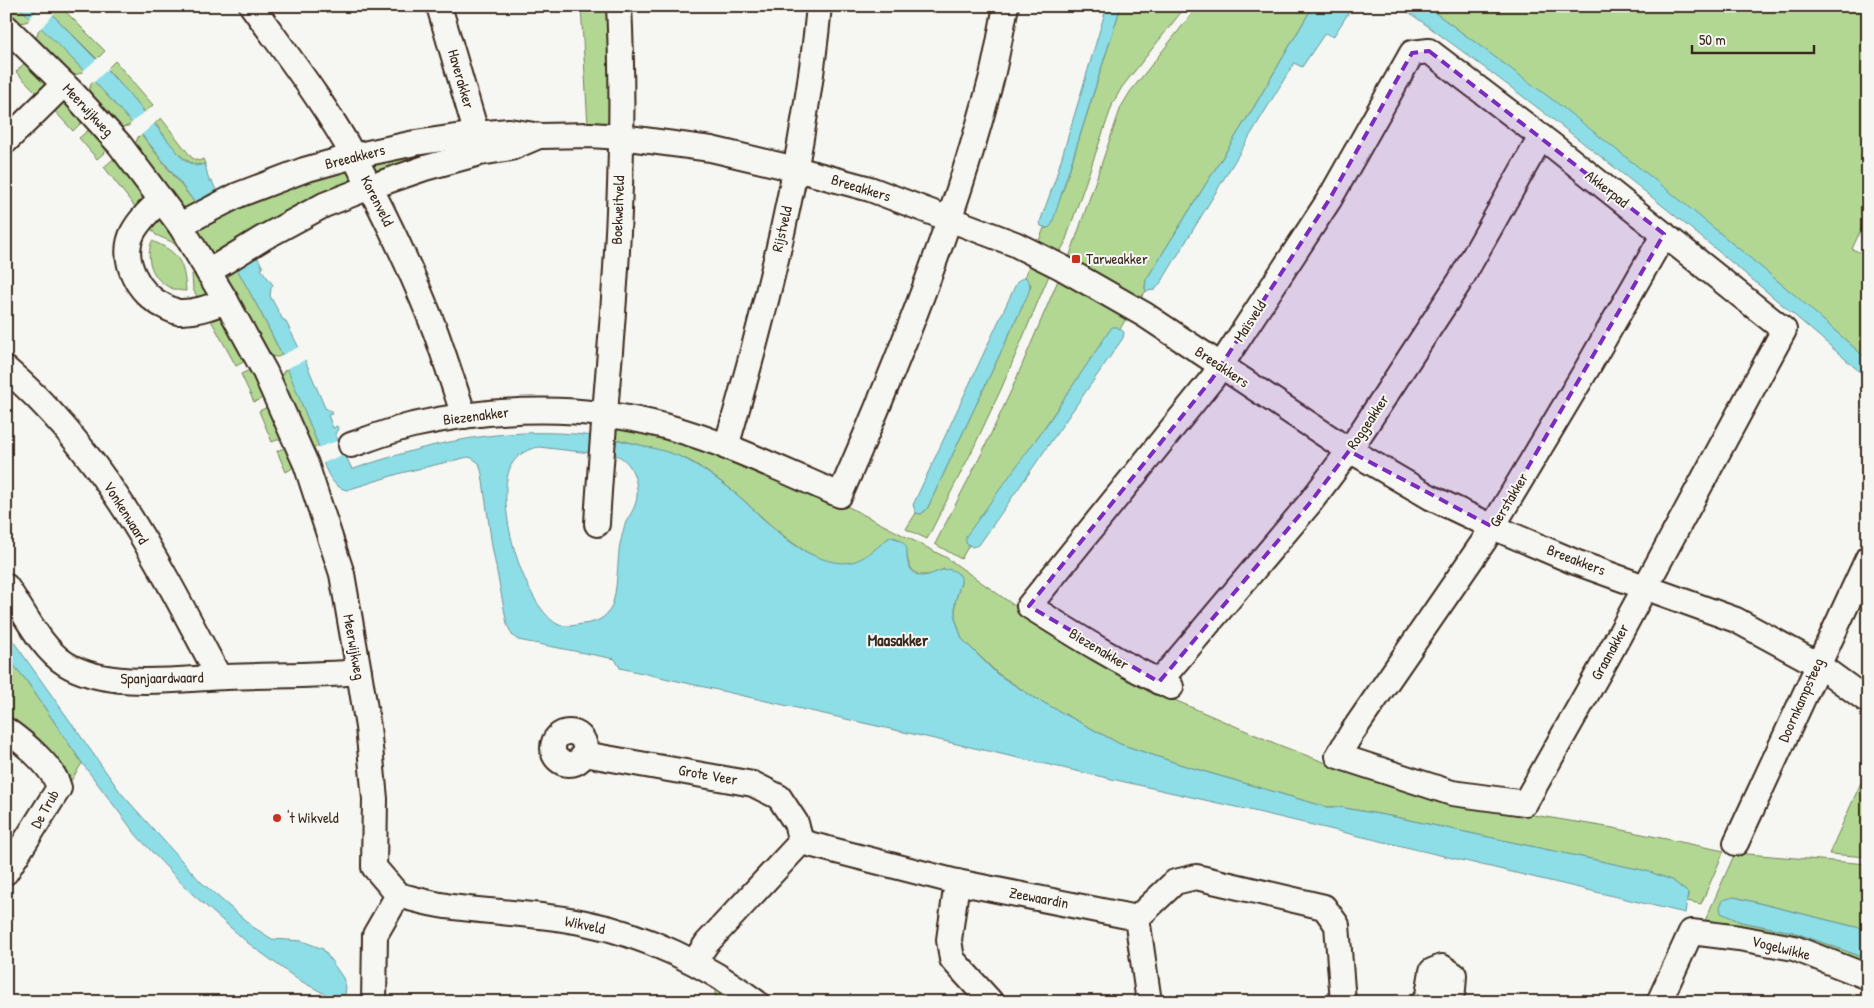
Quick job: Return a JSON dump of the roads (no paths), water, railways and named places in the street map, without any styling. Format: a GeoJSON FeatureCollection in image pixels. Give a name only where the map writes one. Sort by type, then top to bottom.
{"type":"FeatureCollection","features":[{"type":"Feature","properties":{"kind":"street","name":"Korenveld"},"geometry":{"type":"LineString","coordinates":[[252,6],[314,93],[354,156],[399,246],[436,333],[464,416]]}},
{"type":"Feature","properties":{"kind":"street","name":"Haverakker"},"geometry":{"type":"LineString","coordinates":[[439,6],[478,143]]}},
{"type":"Feature","properties":{"kind":"street","name":"Boekweitveld"},"geometry":{"type":"LineString","coordinates":[[605,414],[614,296],[621,137],[619,6]]}},
{"type":"Feature","properties":{"kind":"street","name":"Rijstveld"},"geometry":{"type":"LineString","coordinates":[[726,447],[754,353],[796,169],[819,6]]}},
{"type":"Feature","properties":{"kind":"street"},"geometry":{"type":"LineString","coordinates":[[949,219],[991,80],[1006,6]]}},
{"type":"Feature","properties":{"kind":"street","name":"Meerwijkweg"},"geometry":{"type":"LineString","coordinates":[[6,27],[64,84],[120,145],[180,225],[226,301],[265,372],[306,464],[342,574],[368,727],[375,799],[374,867],[398,895]]}},
{"type":"Feature","properties":{"kind":"street","name":"Akkerpad"},"geometry":{"type":"LineString","coordinates":[[1429,51],[1541,137],[1784,330]]}},
{"type":"Feature","properties":{"kind":"street","name":"Maïsveld"},"geometry":{"type":"LineString","coordinates":[[1029,606],[1220,366],[1329,200],[1412,53],[1429,51]]}},
{"type":"Feature","properties":{"kind":"street"},"geometry":{"type":"LineString","coordinates":[[6,141],[64,84]]}},
{"type":"Feature","properties":{"kind":"street","name":"Breeakkers"},"geometry":{"type":"LineString","coordinates":[[180,225],[238,195],[304,170],[354,156],[415,143],[478,143],[511,148],[541,136],[590,135],[621,137],[711,149],[796,169],[870,190],[1015,244],[1061,267],[1145,315],[1349,451],[1430,497],[1493,527],[1576,562],[1736,620],[1817,664],[1868,701]]}},
{"type":"Feature","properties":{"kind":"street","name":"Roggeakker"},"geometry":{"type":"LineString","coordinates":[[1165,685],[1349,451],[1460,281],[1541,137]]}},
{"type":"Feature","properties":{"kind":"street","name":"Breeakkers"},"geometry":{"type":"LineString","coordinates":[[208,272],[263,238],[324,205],[425,168],[478,143]]}},
{"type":"Feature","properties":{"kind":"street"},"geometry":{"type":"LineString","coordinates":[[161,200],[141,220],[132,233],[129,248],[130,264],[135,278],[143,291],[154,301],[176,312],[202,310],[226,301]]}},
{"type":"Feature","properties":{"kind":"street","name":"Biezenakker"},"geometry":{"type":"LineString","coordinates":[[351,445],[411,426],[464,416],[529,410],[585,411],[668,426],[726,447],[840,495],[882,399],[927,284],[949,219]]}},
{"type":"Feature","properties":{"kind":"street","name":"Gerstakker"},"geometry":{"type":"LineString","coordinates":[[1338,756],[1351,734],[1493,527],[1664,234]]}},
{"type":"Feature","properties":{"kind":"street","name":"Graanakker"},"geometry":{"type":"LineString","coordinates":[[1338,756],[1452,793],[1525,803],[1607,658],[1784,330]]}},
{"type":"Feature","properties":{"kind":"street","name":"Vonkenwaard"},"geometry":{"type":"LineString","coordinates":[[6,369],[51,412],[86,453],[117,496],[182,607],[219,678]]}},
{"type":"Feature","properties":{"kind":"street"},"geometry":{"type":"LineString","coordinates":[[597,524],[605,414]]}},
{"type":"Feature","properties":{"kind":"street","name":"Doornkampsteeg"},"geometry":{"type":"LineString","coordinates":[[1736,843],[1817,664],[1868,558]]}},
{"type":"Feature","properties":{"kind":"street","name":"Spanjaardwaard"},"geometry":{"type":"LineString","coordinates":[[6,586],[54,655],[78,670],[113,679],[157,680],[327,675],[359,672]]}},
{"type":"Feature","properties":{"kind":"street","name":"Biezenakker"},"geometry":{"type":"LineString","coordinates":[[1029,606],[1098,650],[1165,685]]}},
{"type":"Feature","properties":{"kind":"street","name":"De Trub"},"geometry":{"type":"LineString","coordinates":[[6,730],[35,754],[57,779],[59,788],[6,872]]}},
{"type":"Feature","properties":{"kind":"street","name":"Grote Veer"},"geometry":{"type":"LineString","coordinates":[[584,754],[753,784],[780,797],[796,824],[801,842]]}},
{"type":"Feature","properties":{"kind":"street"},"geometry":{"type":"LineString","coordinates":[[694,962],[708,943],[801,842]]}},
{"type":"Feature","properties":{"kind":"street","name":"Zeewaardin"},"geometry":{"type":"LineString","coordinates":[[801,842],[957,882],[1137,918]]}},
{"type":"Feature","properties":{"kind":"street"},"geometry":{"type":"LineString","coordinates":[[1149,1002],[1137,918],[1174,882],[1196,877],[1324,907],[1337,925],[1343,1002]]}},
{"type":"Feature","properties":{"kind":"street"},"geometry":{"type":"LineString","coordinates":[[957,882],[949,940],[952,959],[992,1002]]}},
{"type":"Feature","properties":{"kind":"street"},"geometry":{"type":"LineString","coordinates":[[374,1002],[375,935],[398,895]]}},
{"type":"Feature","properties":{"kind":"street","name":"Wikveld"},"geometry":{"type":"LineString","coordinates":[[398,895],[445,906],[527,914],[586,923],[637,938],[694,962],[756,1002]]}},
{"type":"Feature","properties":{"kind":"street","name":"Vogelwikke"},"geometry":{"type":"LineString","coordinates":[[1659,1002],[1691,932],[1794,948],[1868,977]]}},
{"type":"Feature","properties":{"kind":"water"},"geometry":{"type":"Polygon","coordinates":[[[18,6],[43,6],[53,15],[126,90],[184,160],[196,166],[205,164],[209,181],[212,181],[216,190],[195,203],[155,150],[111,100],[66,52],[18,6]]]}},
{"type":"Feature","properties":{"kind":"water"},"geometry":{"type":"Polygon","coordinates":[[[1107,6],[1121,6],[1052,224],[1047,228],[1041,226],[1040,222],[1055,180],[1107,6]]]}},
{"type":"Feature","properties":{"kind":"water"},"geometry":{"type":"Polygon","coordinates":[[[1313,6],[1348,6],[1349,12],[1333,37],[1325,33],[1302,67],[1294,63],[1162,281],[1155,290],[1146,291],[1146,280],[1254,107],[1313,6]]]}},
{"type":"Feature","properties":{"kind":"water"},"geometry":{"type":"Polygon","coordinates":[[[1400,6],[1426,6],[1557,103],[1669,191],[1796,296],[1868,360],[1868,379],[1754,281],[1638,186],[1580,140],[1400,6]]]}},
{"type":"Feature","properties":{"kind":"water"},"geometry":{"type":"Polygon","coordinates":[[[257,256],[263,268],[261,269],[273,285],[270,296],[283,320],[285,320],[305,360],[325,408],[331,411],[332,414],[328,415],[333,428],[337,426],[338,429],[335,434],[352,469],[454,441],[514,433],[575,434],[606,438],[671,453],[693,463],[721,482],[782,535],[808,553],[834,562],[852,562],[867,555],[890,537],[899,540],[906,546],[908,564],[915,573],[921,576],[948,569],[954,571],[961,577],[955,602],[955,618],[962,639],[997,674],[1033,697],[1120,744],[1182,765],[1326,807],[1339,807],[1395,817],[1647,871],[1672,880],[1688,893],[1685,913],[1249,810],[620,668],[615,659],[518,640],[512,635],[507,624],[479,463],[468,457],[401,473],[347,490],[336,484],[325,467],[319,447],[282,355],[237,269],[257,256]],[[539,447],[521,454],[513,462],[507,478],[508,523],[514,548],[522,573],[544,613],[557,624],[563,626],[590,623],[604,617],[612,605],[616,589],[620,544],[625,525],[636,502],[636,482],[628,464],[618,456],[539,447]]]}},
{"type":"Feature","properties":{"kind":"water"},"geometry":{"type":"Polygon","coordinates":[[[1025,277],[1030,287],[1023,305],[927,509],[921,514],[916,513],[913,505],[1016,284],[1025,277]]]}},
{"type":"Feature","properties":{"kind":"water"},"geometry":{"type":"Polygon","coordinates":[[[1112,327],[1117,327],[1124,332],[1123,338],[979,545],[972,547],[966,543],[966,536],[1045,427],[1112,327]]]}},
{"type":"Feature","properties":{"kind":"water"},"geometry":{"type":"Polygon","coordinates":[[[6,631],[121,793],[163,840],[201,882],[253,927],[272,939],[302,941],[323,949],[343,978],[346,987],[345,994],[340,1002],[297,979],[248,943],[189,891],[137,836],[82,763],[26,680],[6,656],[6,631]]]}},
{"type":"Feature","properties":{"kind":"water"},"geometry":{"type":"Polygon","coordinates":[[[1734,897],[1868,930],[1868,959],[1793,932],[1741,922],[1721,913],[1720,907],[1723,900],[1734,897]]]}},
{"type":"Feature","properties":{"kind":"place","name":"Tarweakker"},"geometry":{"type":"Point","coordinates":[1076,259]}},
{"type":"Feature","properties":{"kind":"place","name":"'t Wikveld"},"geometry":{"type":"Point","coordinates":[277,818]}},
{"type":"Feature","properties":{"kind":"district","name":"Maasakker"},"geometry":{"type":"Point","coordinates":[898,640]}}]}
